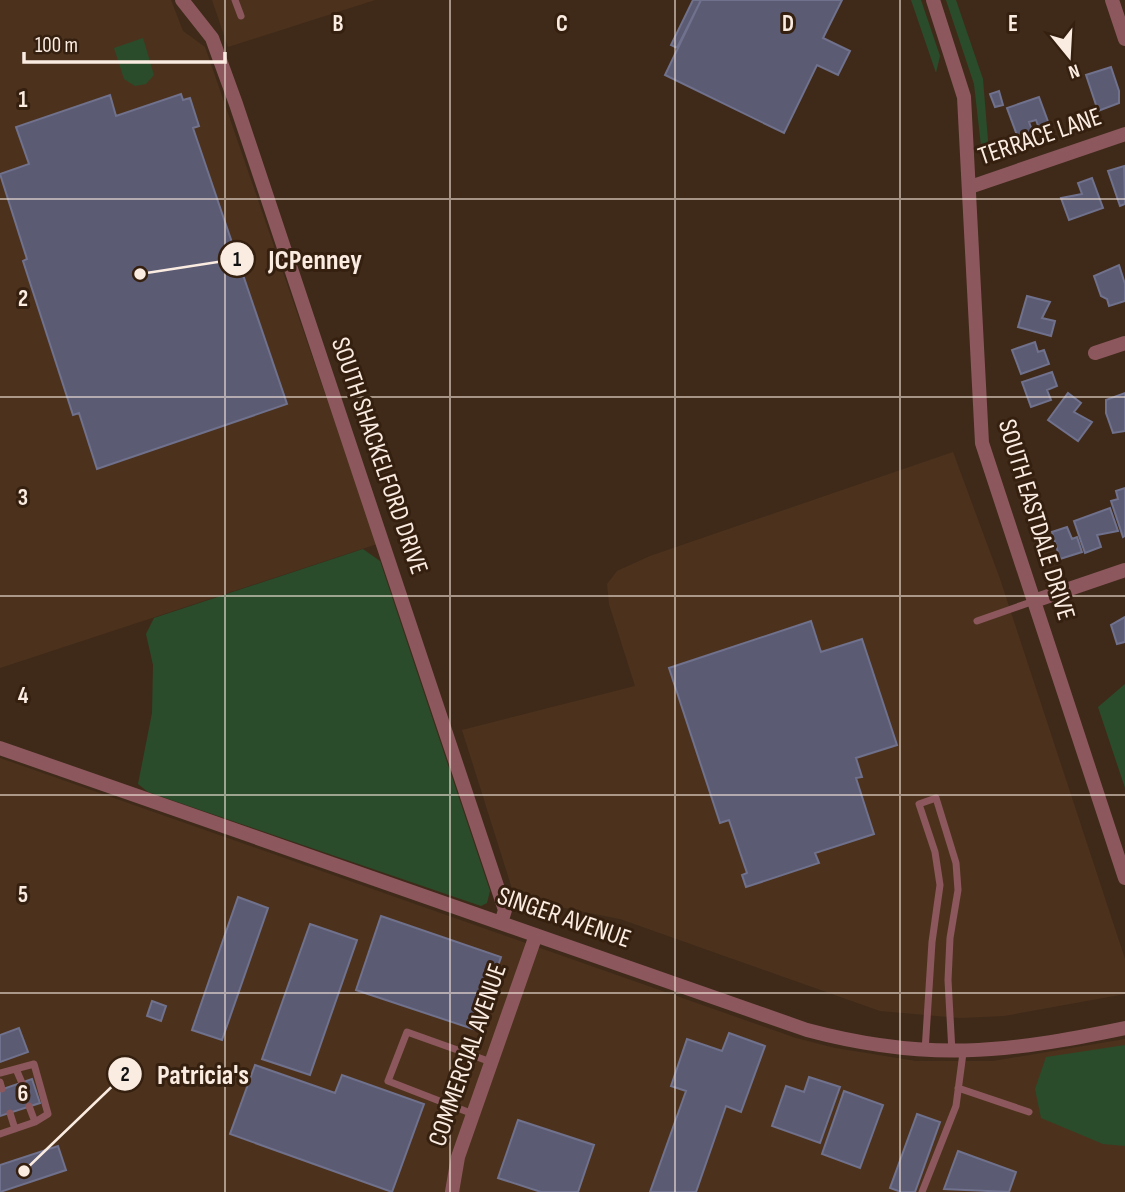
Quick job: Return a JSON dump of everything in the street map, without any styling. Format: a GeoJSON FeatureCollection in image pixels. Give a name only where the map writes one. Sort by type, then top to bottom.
{"type":"FeatureCollection","features":[{"type":"Feature","properties":{"kind":"street","name":"SOUTH EASTDALE DRIVE"},"geometry":{"type":"LineString","coordinates":[[933,0],[964,97],[979,425],[990,470],[1125,878]]}},
{"type":"Feature","properties":{"kind":"street"},"geometry":{"type":"LineString","coordinates":[[1112,0],[1125,39]]}},
{"type":"Feature","properties":{"kind":"street","name":"SOUTH SHACKELFORD DRIVE"},"geometry":{"type":"LineString","coordinates":[[189,3],[212,38],[236,104],[463,778],[505,910],[500,923]]}},
{"type":"Feature","properties":{"kind":"street","name":"TERRACE LANE"},"geometry":{"type":"LineString","coordinates":[[970,187],[1125,134]]}},
{"type":"Feature","properties":{"kind":"street"},"geometry":{"type":"LineString","coordinates":[[1095,353],[1125,343]]}},
{"type":"Feature","properties":{"kind":"street"},"geometry":{"type":"LineString","coordinates":[[1034,601],[1125,570]]}},
{"type":"Feature","properties":{"kind":"street","name":"SINGER AVENUE"},"geometry":{"type":"LineString","coordinates":[[0,748],[807,1030],[878,1046],[957,1053],[1015,1049],[1125,1028]]}},
{"type":"Feature","properties":{"kind":"street","name":"COMMERCIAL AVENUE"},"geometry":{"type":"LineString","coordinates":[[452,1192],[458,1157],[536,934]]}},
{"type":"Feature","properties":{"kind":"lane"},"geometry":{"type":"LineString","coordinates":[[235,0],[241,16]]}},
{"type":"Feature","properties":{"kind":"lane"},"geometry":{"type":"LineString","coordinates":[[977,621],[1034,601]]}},
{"type":"Feature","properties":{"kind":"lane"},"geometry":{"type":"LineString","coordinates":[[922,1192],[956,1106],[958,1088],[957,1053],[948,980],[950,938],[958,890],[956,863],[936,798],[919,804],[935,852],[940,885],[932,942],[925,1051]]}},
{"type":"Feature","properties":{"kind":"lane"},"geometry":{"type":"LineString","coordinates":[[473,1114],[388,1081],[407,1032],[491,1062]]}},
{"type":"Feature","properties":{"kind":"lane"},"geometry":{"type":"LineString","coordinates":[[0,1073],[34,1064],[48,1114],[35,1122],[0,1134]]}},
{"type":"Feature","properties":{"kind":"lane"},"geometry":{"type":"LineString","coordinates":[[16,1069],[22,1083]]}},
{"type":"Feature","properties":{"kind":"lane"},"geometry":{"type":"LineString","coordinates":[[958,1088],[1029,1112]]}},
{"type":"Feature","properties":{"kind":"lane"},"geometry":{"type":"LineString","coordinates":[[29,1106],[35,1122]]}},
{"type":"Feature","properties":{"kind":"lane"},"geometry":{"type":"LineString","coordinates":[[10,1113],[15,1129]]}},
{"type":"Feature","properties":{"kind":"shaded area"},"geometry":{"type":"Polygon","coordinates":[[[0,0],[171,0],[183,31],[205,47],[377,544],[0,668],[0,0]]]}},
{"type":"Feature","properties":{"kind":"shaded area"},"geometry":{"type":"Polygon","coordinates":[[[212,0],[375,0],[228,47],[212,0]]]}},
{"type":"Feature","properties":{"kind":"shaded area"},"geometry":{"type":"Polygon","coordinates":[[[953,452],[1000,579],[1125,959],[1125,994],[1004,1016],[960,1018],[880,1011],[620,919],[515,898],[462,730],[635,686],[609,604],[607,584],[617,571],[650,556],[953,452]]]}},
{"type":"Feature","properties":{"kind":"shaded area"},"geometry":{"type":"Polygon","coordinates":[[[0,758],[796,1038],[835,1048],[916,1061],[993,1061],[1125,1039],[1125,1192],[0,1192],[0,758]]]}},
{"type":"Feature","properties":{"kind":"green space"},"geometry":{"type":"Polygon","coordinates":[[[911,0],[921,0],[940,56],[936,73],[911,0]]]}},
{"type":"Feature","properties":{"kind":"green space"},"geometry":{"type":"Polygon","coordinates":[[[946,0],[956,0],[983,79],[990,165],[982,155],[974,84],[946,0]]]}},
{"type":"Feature","properties":{"kind":"green space"},"geometry":{"type":"Polygon","coordinates":[[[143,38],[154,75],[146,84],[135,86],[124,79],[114,48],[143,38]]]}},
{"type":"Feature","properties":{"kind":"green space"},"geometry":{"type":"Polygon","coordinates":[[[363,549],[380,561],[490,891],[487,903],[481,906],[148,792],[138,784],[152,713],[153,665],[146,634],[154,618],[363,549]]]}},
{"type":"Feature","properties":{"kind":"green space"},"geometry":{"type":"Polygon","coordinates":[[[1125,684],[1125,788],[1098,707],[1125,684]]]}},
{"type":"Feature","properties":{"kind":"green space"},"geometry":{"type":"Polygon","coordinates":[[[1125,1045],[1125,1146],[1103,1144],[1041,1118],[1035,1089],[1046,1057],[1125,1045]]]}},
{"type":"Feature","properties":{"kind":"building"},"geometry":{"type":"Polygon","coordinates":[[[693,0],[701,0],[677,48],[671,45],[693,0]]]}},
{"type":"Feature","properties":{"kind":"building"},"geometry":{"type":"Polygon","coordinates":[[[701,0],[842,0],[823,38],[850,51],[838,75],[817,65],[784,133],[665,75],[701,0]]]}},
{"type":"Feature","properties":{"kind":"building"},"geometry":{"type":"Polygon","coordinates":[[[1111,67],[1119,91],[1119,103],[1098,111],[1086,75],[1111,67]]]}},
{"type":"Feature","properties":{"kind":"building"},"geometry":{"type":"Polygon","coordinates":[[[999,91],[1003,105],[995,107],[990,94],[999,91]]]}},
{"type":"Feature","properties":{"kind":"building"},"geometry":{"type":"Polygon","coordinates":[[[181,94],[183,100],[190,98],[199,126],[193,128],[287,404],[97,469],[79,413],[73,415],[23,261],[27,259],[0,174],[29,164],[16,127],[110,95],[116,116],[181,94]]]}},
{"type":"Feature","properties":{"kind":"building"},"geometry":{"type":"Polygon","coordinates":[[[1039,97],[1050,127],[1040,131],[1036,120],[1029,122],[1033,133],[1018,138],[1007,108],[1039,97]]]}},
{"type":"Feature","properties":{"kind":"building"},"geometry":{"type":"Polygon","coordinates":[[[1124,166],[1125,204],[1120,206],[1108,171],[1124,166]]]}},
{"type":"Feature","properties":{"kind":"building"},"geometry":{"type":"Polygon","coordinates":[[[1092,178],[1103,208],[1069,220],[1061,198],[1082,194],[1078,183],[1092,178]]]}},
{"type":"Feature","properties":{"kind":"building"},"geometry":{"type":"Polygon","coordinates":[[[1119,265],[1125,284],[1125,301],[1109,306],[1107,299],[1101,296],[1094,276],[1119,265]]]}},
{"type":"Feature","properties":{"kind":"building"},"geometry":{"type":"Polygon","coordinates":[[[1027,296],[1050,302],[1042,318],[1055,321],[1051,336],[1018,327],[1027,296]]]}},
{"type":"Feature","properties":{"kind":"building"},"geometry":{"type":"Polygon","coordinates":[[[1035,342],[1038,352],[1044,350],[1049,364],[1021,374],[1012,350],[1035,342]]]}},
{"type":"Feature","properties":{"kind":"building"},"geometry":{"type":"Polygon","coordinates":[[[1052,372],[1057,386],[1047,390],[1051,400],[1031,407],[1022,382],[1052,372]]]}},
{"type":"Feature","properties":{"kind":"building"},"geometry":{"type":"Polygon","coordinates":[[[1068,393],[1081,403],[1074,412],[1092,422],[1078,441],[1048,420],[1068,393]]]}},
{"type":"Feature","properties":{"kind":"building"},"geometry":{"type":"Polygon","coordinates":[[[1125,393],[1125,431],[1113,433],[1106,413],[1106,400],[1125,393]]]}},
{"type":"Feature","properties":{"kind":"building"},"geometry":{"type":"Polygon","coordinates":[[[1125,488],[1123,537],[1111,501],[1118,499],[1116,491],[1125,488]]]}},
{"type":"Feature","properties":{"kind":"building"},"geometry":{"type":"Polygon","coordinates":[[[1110,508],[1118,531],[1097,535],[1101,547],[1085,553],[1074,521],[1110,508]]]}},
{"type":"Feature","properties":{"kind":"building"},"geometry":{"type":"Polygon","coordinates":[[[1067,527],[1072,539],[1077,537],[1082,552],[1060,559],[1052,532],[1067,527]]]}},
{"type":"Feature","properties":{"kind":"building"},"geometry":{"type":"Polygon","coordinates":[[[1125,617],[1125,642],[1117,644],[1111,625],[1125,617]]]}},
{"type":"Feature","properties":{"kind":"building"},"geometry":{"type":"Polygon","coordinates":[[[811,621],[821,652],[862,639],[897,745],[856,758],[862,777],[856,778],[874,834],[815,853],[819,863],[746,887],[742,875],[747,873],[729,820],[720,823],[669,668],[811,621]]]}},
{"type":"Feature","properties":{"kind":"building"},"geometry":{"type":"Polygon","coordinates":[[[238,897],[268,908],[222,1040],[192,1030],[238,897]]]}},
{"type":"Feature","properties":{"kind":"building"},"geometry":{"type":"Polygon","coordinates":[[[381,916],[501,957],[476,1030],[356,990],[381,916]]]}},
{"type":"Feature","properties":{"kind":"building"},"geometry":{"type":"Polygon","coordinates":[[[310,924],[357,940],[310,1075],[262,1059],[310,924]]]}},
{"type":"Feature","properties":{"kind":"building"},"geometry":{"type":"Polygon","coordinates":[[[152,1001],[166,1006],[161,1021],[147,1016],[152,1001]]]}},
{"type":"Feature","properties":{"kind":"building"},"geometry":{"type":"Polygon","coordinates":[[[19,1028],[28,1052],[0,1062],[0,1035],[19,1028]]]}},
{"type":"Feature","properties":{"kind":"building"},"geometry":{"type":"Polygon","coordinates":[[[729,1033],[765,1046],[741,1112],[726,1106],[696,1192],[650,1192],[686,1091],[671,1086],[687,1039],[722,1051],[729,1033]]]}},
{"type":"Feature","properties":{"kind":"building"},"geometry":{"type":"Polygon","coordinates":[[[255,1065],[335,1093],[342,1075],[424,1104],[392,1192],[230,1134],[255,1065]]]}},
{"type":"Feature","properties":{"kind":"building"},"geometry":{"type":"Polygon","coordinates":[[[809,1077],[840,1087],[820,1143],[772,1126],[786,1086],[804,1092],[809,1077]]]}},
{"type":"Feature","properties":{"kind":"building"},"geometry":{"type":"Polygon","coordinates":[[[32,1079],[40,1103],[0,1116],[0,1090],[32,1079]]]}},
{"type":"Feature","properties":{"kind":"building"},"geometry":{"type":"Polygon","coordinates":[[[844,1091],[883,1105],[860,1168],[822,1154],[844,1091]]]}},
{"type":"Feature","properties":{"kind":"building"},"geometry":{"type":"Polygon","coordinates":[[[917,1114],[940,1122],[915,1192],[901,1192],[890,1188],[917,1114]]]}},
{"type":"Feature","properties":{"kind":"building"},"geometry":{"type":"Polygon","coordinates":[[[518,1120],[594,1145],[578,1192],[541,1192],[498,1178],[518,1120]]]}},
{"type":"Feature","properties":{"kind":"building"},"geometry":{"type":"Polygon","coordinates":[[[58,1146],[66,1170],[0,1192],[0,1165],[58,1146]]]}},
{"type":"Feature","properties":{"kind":"building"},"geometry":{"type":"Polygon","coordinates":[[[958,1151],[1016,1172],[1009,1192],[944,1189],[958,1151]]]}},
{"type":"Feature","properties":{"kind":"place","name":"JCPenney"},"geometry":{"type":"Point","coordinates":[140,274]}},
{"type":"Feature","properties":{"kind":"place","name":"Patricia's"},"geometry":{"type":"Point","coordinates":[24,1171]}}]}
